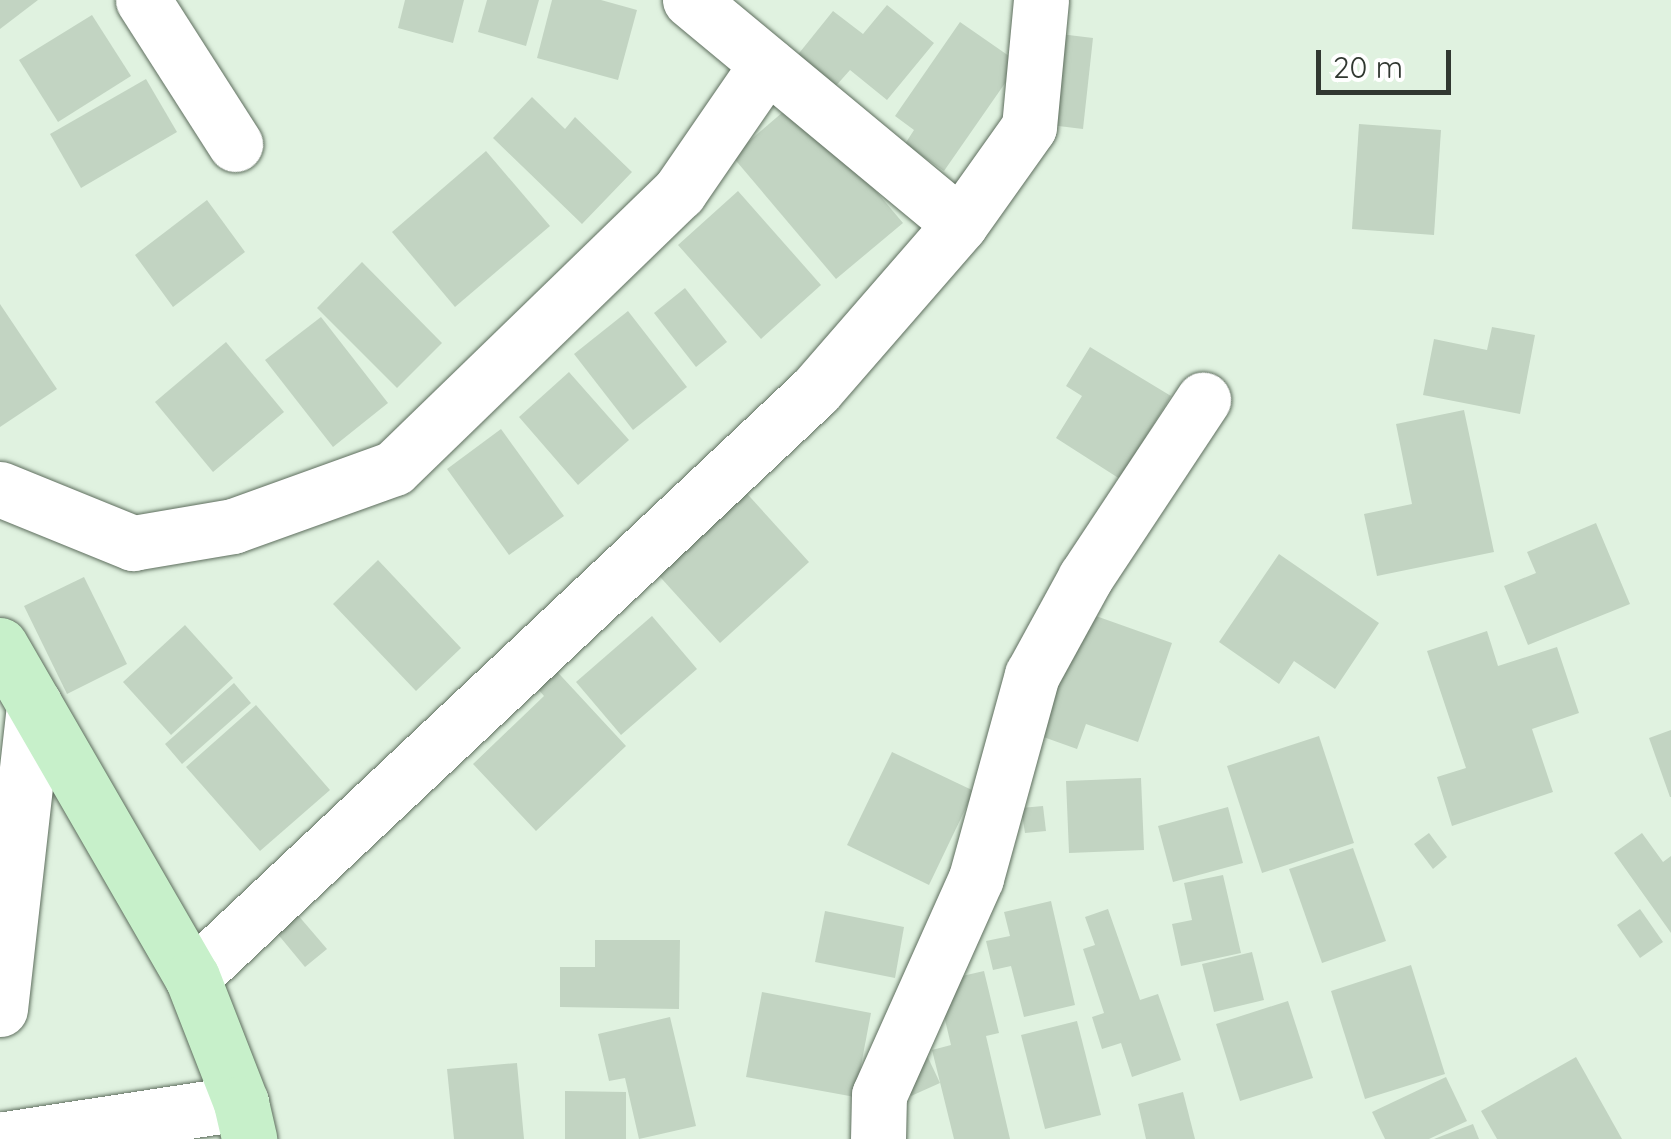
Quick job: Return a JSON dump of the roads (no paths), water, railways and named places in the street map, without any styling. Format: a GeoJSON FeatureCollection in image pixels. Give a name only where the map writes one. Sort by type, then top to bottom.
{"type":"FeatureCollection","features":[{"type":"Feature","properties":{"kind":"main road"},"geometry":{"type":"LineString","coordinates":[[0,645],[192,976],[254,1127]]}},
{"type":"Feature","properties":{"kind":"street"},"geometry":{"type":"LineString","coordinates":[[143,0],[234,144]]}},
{"type":"Feature","properties":{"kind":"street"},"geometry":{"type":"LineString","coordinates":[[690,0],[960,224]]}},
{"type":"Feature","properties":{"kind":"street"},"geometry":{"type":"LineString","coordinates":[[192,976],[816,392],[960,224],[1029,127],[1041,0]]}},
{"type":"Feature","properties":{"kind":"street"},"geometry":{"type":"LineString","coordinates":[[0,488],[133,543],[233,526],[394,468],[679,192],[767,64]]}},
{"type":"Feature","properties":{"kind":"street"},"geometry":{"type":"LineString","coordinates":[[878,1139],[878,1096],[976,878],[1032,675],[1085,578],[1203,400]]}},
{"type":"Feature","properties":{"kind":"street"},"geometry":{"type":"LineString","coordinates":[[0,1009],[34,704]]}},
{"type":"Feature","properties":{"kind":"street"},"geometry":{"type":"LineString","coordinates":[[6,1139],[254,1127]]}}]}
